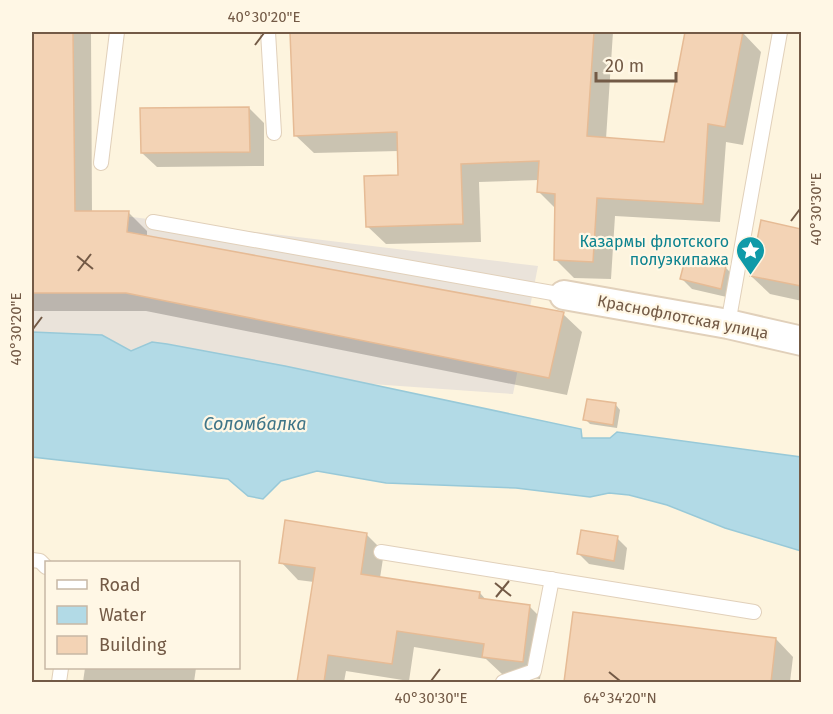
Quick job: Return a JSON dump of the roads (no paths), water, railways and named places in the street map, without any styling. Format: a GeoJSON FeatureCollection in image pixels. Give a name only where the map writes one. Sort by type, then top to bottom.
{"type":"FeatureCollection","features":[{"type":"Feature","properties":{"kind":"street","name":"Краснофлотская улица"},"geometry":{"type":"LineString","coordinates":[[564,295],[728,324],[801,341]]}},
{"type":"Feature","properties":{"kind":"lane"},"geometry":{"type":"LineString","coordinates":[[101,163],[117,32]]}},
{"type":"Feature","properties":{"kind":"lane"},"geometry":{"type":"LineString","coordinates":[[268,32],[274,133]]}},
{"type":"Feature","properties":{"kind":"lane"},"geometry":{"type":"LineString","coordinates":[[728,324],[780,32]]}},
{"type":"Feature","properties":{"kind":"lane"},"geometry":{"type":"LineString","coordinates":[[153,222],[564,295]]}},
{"type":"Feature","properties":{"kind":"lane"},"geometry":{"type":"LineString","coordinates":[[381,552],[754,612]]}},
{"type":"Feature","properties":{"kind":"lane"},"geometry":{"type":"LineString","coordinates":[[32,560],[40,561],[45,566]]}},
{"type":"Feature","properties":{"kind":"lane"},"geometry":{"type":"LineString","coordinates":[[503,682],[534,671],[552,579]]}},
{"type":"Feature","properties":{"kind":"water","name":"Соломбалка"},"geometry":{"type":"Polygon","coordinates":[[[32,332],[102,335],[131,351],[152,342],[285,366],[581,429],[582,438],[610,438],[617,432],[801,457],[801,551],[725,528],[667,505],[629,495],[609,493],[590,497],[516,488],[386,483],[317,471],[281,481],[263,499],[248,496],[228,479],[32,457],[32,332]]]}},
{"type":"Feature","properties":{"kind":"place","name":"Казармы флотского полуэкипажа"},"geometry":{"type":"Point","coordinates":[750,276]}}]}
